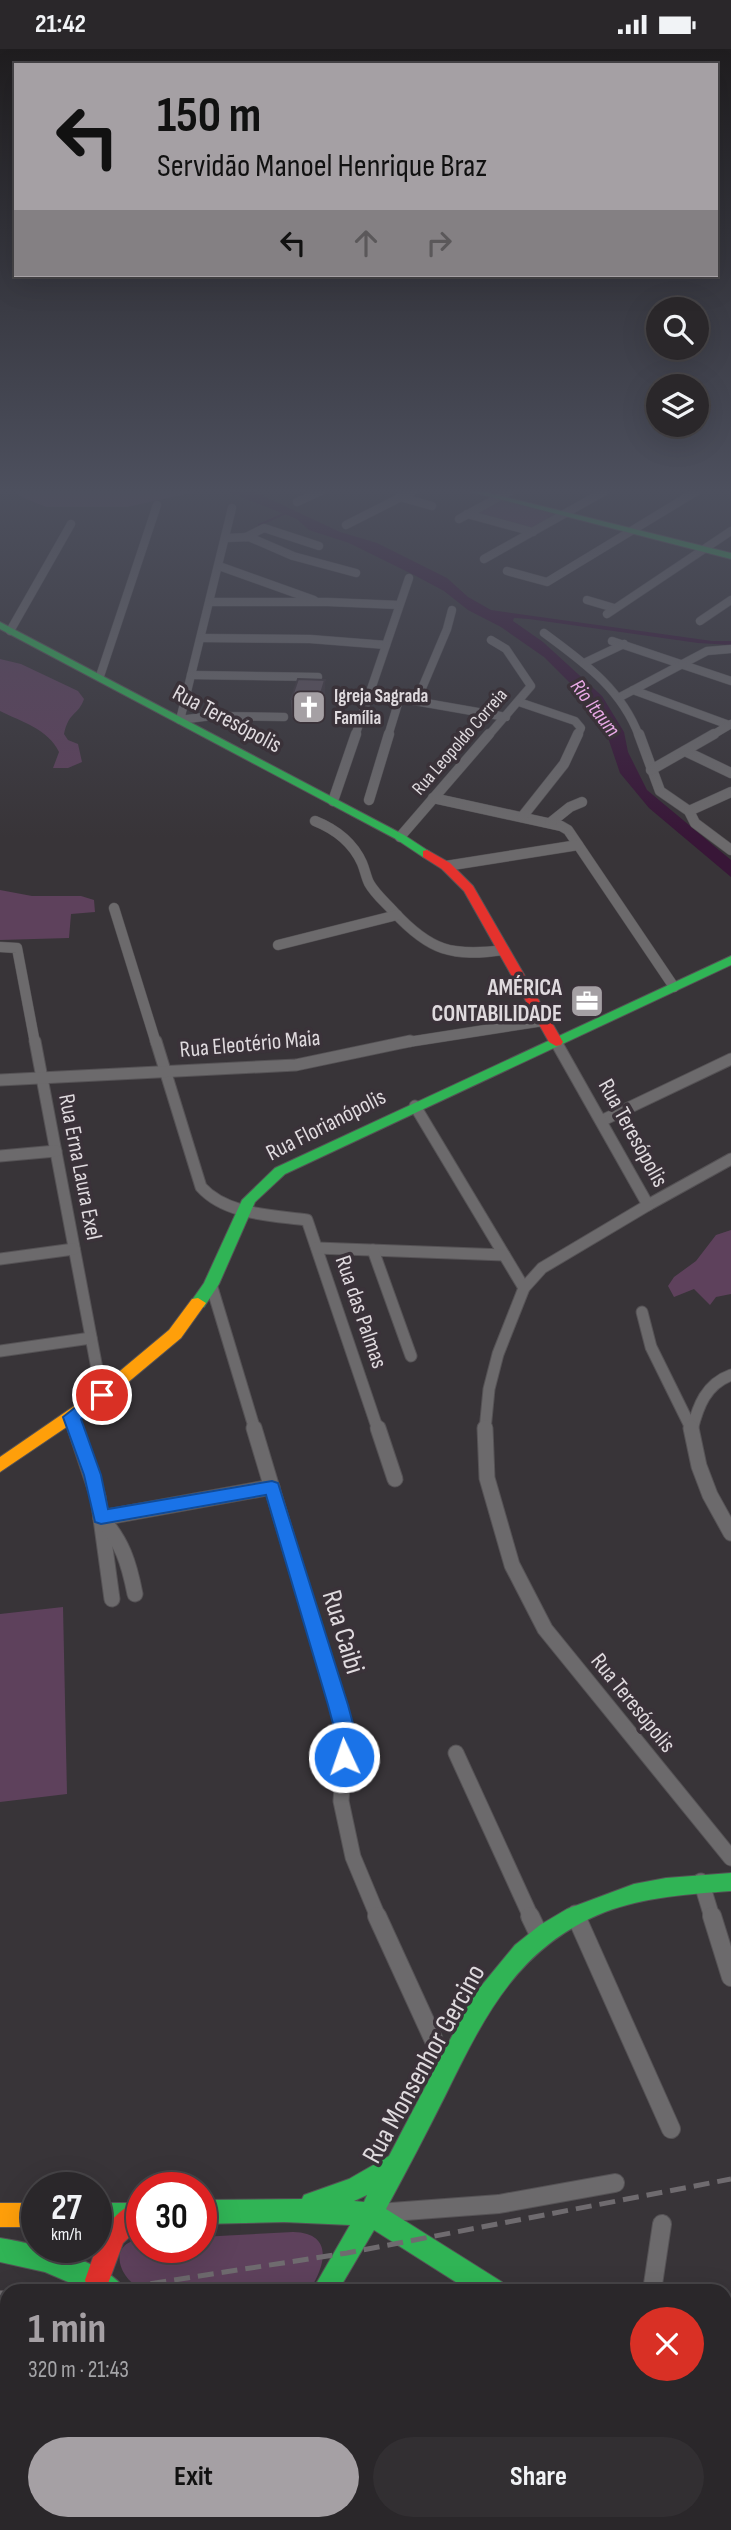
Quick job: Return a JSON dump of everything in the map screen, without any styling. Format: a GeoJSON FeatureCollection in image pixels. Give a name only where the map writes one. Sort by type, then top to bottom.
{"type":"FeatureCollection","features":[{"type":"Feature","properties":{"kind":"main road","name":"Rua Teresópolis"},"geometry":{"type":"LineString","coordinates":[[5,628],[400,837],[446,866],[474,897],[556,1042]]}},
{"type":"Feature","properties":{"kind":"main road","name":"Rua Florianópolis"},"geometry":{"type":"LineString","coordinates":[[0,1466],[102,1395],[175,1334],[211,1285],[244,1209],[258,1189],[280,1171],[731,960]]}},
{"type":"Feature","properties":{"kind":"main road","name":"Rua Monsenhor Gercino"},"geometry":{"type":"LineString","coordinates":[[328,2284],[371,2214],[499,1977],[517,1957],[575,1913],[617,1895],[645,1888],[701,1881],[731,1882]]}},
{"type":"Feature","properties":{"kind":"main road"},"geometry":{"type":"LineString","coordinates":[[284,2210],[347,2194],[371,2182],[398,2163]]}},
{"type":"Feature","properties":{"kind":"main road"},"geometry":{"type":"LineString","coordinates":[[217,2212],[284,2210],[352,2211],[371,2214],[482,2284]]}},
{"type":"Feature","properties":{"kind":"main road"},"geometry":{"type":"LineString","coordinates":[[0,2215],[21,2215]]}},
{"type":"Feature","properties":{"kind":"main road"},"geometry":{"type":"LineString","coordinates":[[97,2280],[113,2234],[120,2224],[126,2221]]}},
{"type":"Feature","properties":{"kind":"main road"},"geometry":{"type":"LineString","coordinates":[[0,2250],[59,2261],[103,2284]]}},
{"type":"Feature","properties":{"kind":"street"},"geometry":{"type":"LineString","coordinates":[[5,628],[18,607]]}},
{"type":"Feature","properties":{"kind":"street"},"geometry":{"type":"LineString","coordinates":[[100,677],[124,607]]}},
{"type":"Feature","properties":{"kind":"street"},"geometry":{"type":"LineString","coordinates":[[209,607],[180,720],[211,716],[284,717]]}},
{"type":"Feature","properties":{"kind":"street"},"geometry":{"type":"LineString","coordinates":[[333,801],[398,607]]}},
{"type":"Feature","properties":{"kind":"street"},"geometry":{"type":"LineString","coordinates":[[700,621],[721,607]]}},
{"type":"Feature","properties":{"kind":"street"},"geometry":{"type":"LineString","coordinates":[[418,700],[452,610]]}},
{"type":"Feature","properties":{"kind":"street"},"geometry":{"type":"LineString","coordinates":[[544,633],[584,663],[620,697],[636,727],[660,791],[689,811],[695,823],[731,850]]}},
{"type":"Feature","properties":{"kind":"street"},"geometry":{"type":"LineString","coordinates":[[201,638],[310,639],[386,645]]}},
{"type":"Feature","properties":{"kind":"street","name":"Rua Leopoldo Correia"},"geometry":{"type":"LineString","coordinates":[[400,837],[529,690],[530,682],[503,646],[491,640]]}},
{"type":"Feature","properties":{"kind":"street"},"geometry":{"type":"LineString","coordinates":[[612,641],[731,681]]}},
{"type":"Feature","properties":{"kind":"street"},"geometry":{"type":"LineString","coordinates":[[584,663],[624,644]]}},
{"type":"Feature","properties":{"kind":"street"},"geometry":{"type":"LineString","coordinates":[[620,697],[707,651],[731,649]]}},
{"type":"Feature","properties":{"kind":"street"},"geometry":{"type":"LineString","coordinates":[[191,675],[318,677]]}},
{"type":"Feature","properties":{"kind":"street"},"geometry":{"type":"LineString","coordinates":[[633,690],[730,724]]}},
{"type":"Feature","properties":{"kind":"street"},"geometry":{"type":"LineString","coordinates":[[369,693],[506,717]]}},
{"type":"Feature","properties":{"kind":"street"},"geometry":{"type":"LineString","coordinates":[[369,800],[400,697]]}},
{"type":"Feature","properties":{"kind":"street"},"geometry":{"type":"LineString","coordinates":[[519,702],[575,721],[581,728],[564,764],[522,817]]}},
{"type":"Feature","properties":{"kind":"street"},"geometry":{"type":"LineString","coordinates":[[651,770],[730,724]]}},
{"type":"Feature","properties":{"kind":"street"},"geometry":{"type":"LineString","coordinates":[[685,751],[731,773]]}},
{"type":"Feature","properties":{"kind":"street"},"geometry":{"type":"LineString","coordinates":[[689,811],[731,792]]}},
{"type":"Feature","properties":{"kind":"street"},"geometry":{"type":"LineString","coordinates":[[433,798],[550,823],[568,830],[674,987]]}},
{"type":"Feature","properties":{"kind":"street"},"geometry":{"type":"LineString","coordinates":[[550,823],[570,807],[582,802]]}},
{"type":"Feature","properties":{"kind":"street"},"geometry":{"type":"LineString","coordinates":[[315,821],[332,828],[352,847],[370,885],[416,936],[444,952],[463,955],[503,950]]}},
{"type":"Feature","properties":{"kind":"street"},"geometry":{"type":"LineString","coordinates":[[446,866],[578,845]]}},
{"type":"Feature","properties":{"kind":"street"},"geometry":{"type":"LineString","coordinates":[[114,908],[201,1187],[221,1203],[244,1209]]}},
{"type":"Feature","properties":{"kind":"street"},"geometry":{"type":"LineString","coordinates":[[278,944],[397,915]]}},
{"type":"Feature","properties":{"kind":"street","name":"Rua Erna Laura Exel"},"geometry":{"type":"LineString","coordinates":[[0,947],[18,948],[102,1395]]}},
{"type":"Feature","properties":{"kind":"street","name":"Rua Eleotério Maia"},"geometry":{"type":"LineString","coordinates":[[0,1080],[296,1065],[441,1035],[543,1021]]}},
{"type":"Feature","properties":{"kind":"street","name":"Rua Teresópolis"},"geometry":{"type":"LineString","coordinates":[[556,1042],[648,1205],[542,1268],[524,1288],[498,1355],[485,1417],[487,1478],[512,1565],[545,1629],[731,1858]]}},
{"type":"Feature","properties":{"kind":"street"},"geometry":{"type":"LineString","coordinates":[[601,1121],[731,1059]]}},
{"type":"Feature","properties":{"kind":"street"},"geometry":{"type":"LineString","coordinates":[[415,1106],[524,1288]]}},
{"type":"Feature","properties":{"kind":"street"},"geometry":{"type":"LineString","coordinates":[[0,1156],[56,1151]]}},
{"type":"Feature","properties":{"kind":"street"},"geometry":{"type":"LineString","coordinates":[[648,1205],[731,1159]]}},
{"type":"Feature","properties":{"kind":"street","name":"Rua das Palmas"},"geometry":{"type":"LineString","coordinates":[[244,1209],[307,1220],[395,1479]]}},
{"type":"Feature","properties":{"kind":"street"},"geometry":{"type":"LineString","coordinates":[[317,1248],[504,1255]]}},
{"type":"Feature","properties":{"kind":"street"},"geometry":{"type":"LineString","coordinates":[[0,1259],[74,1249]]}},
{"type":"Feature","properties":{"kind":"street"},"geometry":{"type":"LineString","coordinates":[[373,1250],[411,1356]]}},
{"type":"Feature","properties":{"kind":"street","name":"Rua Caibi"},"geometry":{"type":"LineString","coordinates":[[211,1285],[346,1735],[341,1801],[353,1857],[447,2069]]}},
{"type":"Feature","properties":{"kind":"street"},"geometry":{"type":"LineString","coordinates":[[642,1312],[651,1347],[692,1430],[699,1466],[710,1495],[731,1533]]}},
{"type":"Feature","properties":{"kind":"street"},"geometry":{"type":"LineString","coordinates":[[0,1351],[91,1338]]}},
{"type":"Feature","properties":{"kind":"street"},"geometry":{"type":"LineString","coordinates":[[692,1430],[698,1407],[713,1383],[731,1375]]}},
{"type":"Feature","properties":{"kind":"street"},"geometry":{"type":"LineString","coordinates":[[71,1417],[92,1475],[112,1599]]}},
{"type":"Feature","properties":{"kind":"street"},"geometry":{"type":"LineString","coordinates":[[101,1518],[272,1487]]}},
{"type":"Feature","properties":{"kind":"street"},"geometry":{"type":"LineString","coordinates":[[101,1518],[119,1537],[127,1551],[135,1594]]}},
{"type":"Feature","properties":{"kind":"street"},"geometry":{"type":"LineString","coordinates":[[456,1753],[540,1937]]}},
{"type":"Feature","properties":{"kind":"street"},"geometry":{"type":"LineString","coordinates":[[701,1881],[731,1977]]}},
{"type":"Feature","properties":{"kind":"street"},"geometry":{"type":"LineString","coordinates":[[575,1913],[671,2129]]}},
{"type":"Feature","properties":{"kind":"street"},"geometry":{"type":"LineString","coordinates":[[371,2214],[499,2204],[615,2183]]}},
{"type":"Feature","properties":{"kind":"street"},"geometry":{"type":"LineString","coordinates":[[653,2284],[662,2224]]}},
{"type":"Feature","properties":{"kind":"shaded area"},"geometry":{"type":"Polygon","coordinates":[[[0,659],[21,664],[78,691],[84,699],[68,721],[64,734],[68,740],[78,744],[82,762],[68,768],[53,768],[59,752],[48,737],[34,727],[0,711],[0,659]]]}},
{"type":"Feature","properties":{"kind":"shaded area"},"geometry":{"type":"Polygon","coordinates":[[[0,890],[32,896],[81,896],[94,900],[95,912],[71,914],[69,938],[0,940],[0,890]]]}},
{"type":"Feature","properties":{"kind":"shaded area"},"geometry":{"type":"Polygon","coordinates":[[[731,1230],[731,1294],[716,1297],[710,1305],[694,1289],[674,1297],[668,1286],[674,1277],[696,1261],[716,1235],[731,1230]]]}},
{"type":"Feature","properties":{"kind":"shaded area"},"geometry":{"type":"Polygon","coordinates":[[[63,1607],[67,1794],[0,1802],[0,1614],[63,1607]]]}},
{"type":"Feature","properties":{"kind":"shaded area"},"geometry":{"type":"Polygon","coordinates":[[[293,2232],[315,2238],[323,2253],[314,2284],[135,2284],[128,2279],[120,2262],[123,2247],[126,2245],[126,2263],[217,2263],[217,2236],[293,2232]]]}},
{"type":"Feature","properties":{"kind":"water","name":"Rio Itaum"},"geometry":{"type":"Polygon","coordinates":[[[464,607],[485,607],[491,610],[712,641],[731,641],[731,645],[698,643],[529,619],[514,618],[513,621],[543,642],[602,696],[624,732],[628,752],[647,790],[731,860],[731,877],[649,808],[620,773],[603,723],[576,689],[544,657],[501,627],[464,607]]]}},
{"type":"Feature","properties":{"kind":"building"},"geometry":{"type":"Polygon","coordinates":[[[298,679],[325,680],[319,700],[291,699],[298,679]]]}},
{"type":"Feature","properties":{"kind":"railway"},"geometry":{"type":"LineString","coordinates":[[148,2284],[347,2253],[731,2179]]}},
{"type":"Feature","properties":{"kind":"traffic: fast"},"geometry":{"type":"LineString","coordinates":[[0,625],[400,837],[427,854]]}},
{"type":"Feature","properties":{"kind":"traffic: fast"},"geometry":{"type":"LineString","coordinates":[[198,1303],[211,1284],[249,1200],[280,1171],[731,960]]}},
{"type":"Feature","properties":{"kind":"traffic: fast"},"geometry":{"type":"LineString","coordinates":[[328,2284],[382,2193],[472,2018],[490,1990],[522,1952],[574,1915],[604,1903],[666,1887],[731,1882]]}},
{"type":"Feature","properties":{"kind":"traffic: fast"},"geometry":{"type":"LineString","coordinates":[[312,2203],[355,2189],[395,2165]]}},
{"type":"Feature","properties":{"kind":"traffic: fast"},"geometry":{"type":"LineString","coordinates":[[217,2212],[284,2210],[371,2214],[482,2284]]}},
{"type":"Feature","properties":{"kind":"traffic: fast"},"geometry":{"type":"LineString","coordinates":[[112,2215],[126,2215]]}},
{"type":"Feature","properties":{"kind":"traffic: fast"},"geometry":{"type":"LineString","coordinates":[[0,2250],[59,2264],[100,2284]]}},
{"type":"Feature","properties":{"kind":"traffic: slow"},"geometry":{"type":"LineString","coordinates":[[0,1466],[102,1395],[175,1334],[198,1303]]}},
{"type":"Feature","properties":{"kind":"traffic: slow"},"geometry":{"type":"LineString","coordinates":[[0,2215],[21,2215]]}},
{"type":"Feature","properties":{"kind":"traffic: jam"},"geometry":{"type":"LineString","coordinates":[[427,854],[446,866],[469,889],[556,1042]]}},
{"type":"Feature","properties":{"kind":"traffic: jam"},"geometry":{"type":"LineString","coordinates":[[97,2280],[114,2235],[126,2224]]}},
{"type":"Feature","properties":{"kind":"place","name":"Igreja Sagrada Família"},"geometry":{"type":"Point","coordinates":[309,707]}},
{"type":"Feature","properties":{"kind":"place","name":"AMÉRICA CONTABILIDADE"},"geometry":{"type":"Point","coordinates":[587,1001]}},
{"type":"Feature","properties":{"kind":"route"},"geometry":{"type":"LineString","coordinates":[[102,1395],[71,1417],[92,1475],[101,1518],[272,1487],[346,1735],[344,1757]]}}]}
